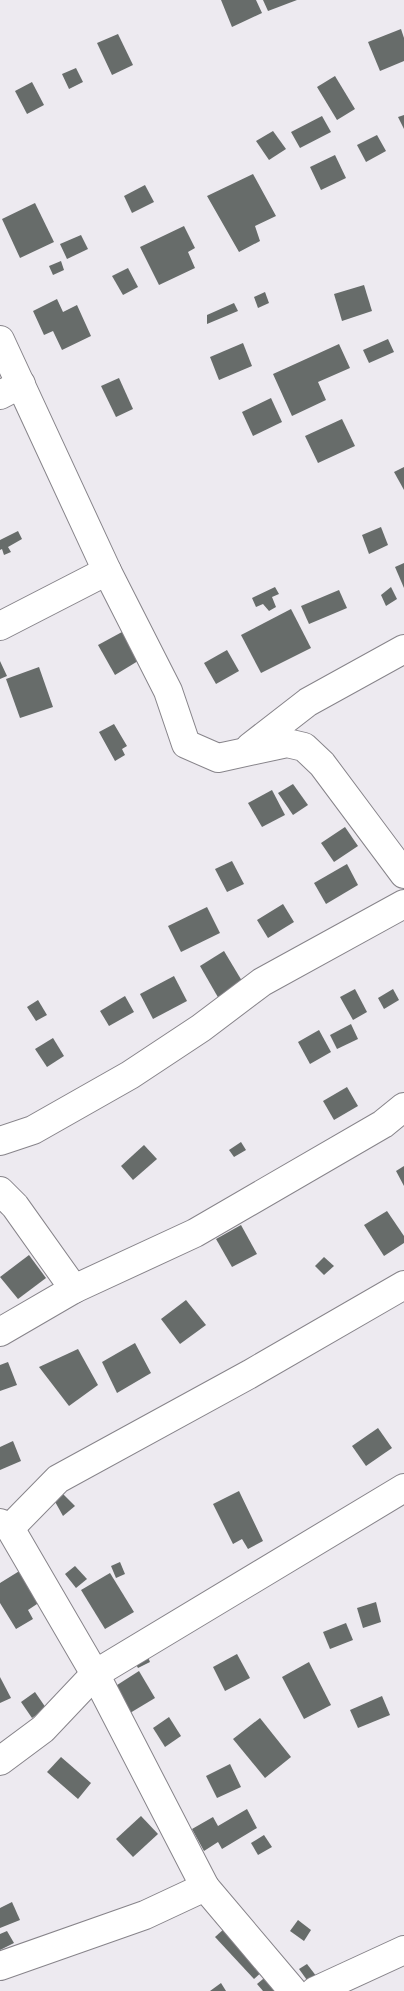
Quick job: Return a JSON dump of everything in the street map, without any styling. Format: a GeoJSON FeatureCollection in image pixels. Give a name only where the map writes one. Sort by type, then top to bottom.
{"type":"FeatureCollection","features":[{"type":"Feature","properties":{"kind":"street"},"geometry":{"type":"LineString","coordinates":[[0,340],[10,390],[168,691],[186,744],[218,758],[230,757],[245,751],[287,743],[304,747],[322,764],[404,874]]}},
{"type":"Feature","properties":{"kind":"street"},"geometry":{"type":"LineString","coordinates":[[0,626],[107,572]]}},
{"type":"Feature","properties":{"kind":"street"},"geometry":{"type":"LineString","coordinates":[[245,751],[308,702],[404,649]]}},
{"type":"Feature","properties":{"kind":"street"},"geometry":{"type":"LineString","coordinates":[[0,1141],[33,1130],[130,1074],[201,1028],[262,982],[404,904]]}},
{"type":"Feature","properties":{"kind":"street"},"geometry":{"type":"LineString","coordinates":[[0,1332],[74,1289],[195,1233],[383,1124],[404,1108]]}},
{"type":"Feature","properties":{"kind":"street"},"geometry":{"type":"LineString","coordinates":[[0,1191],[15,1206],[74,1289]]}},
{"type":"Feature","properties":{"kind":"street"},"geometry":{"type":"LineString","coordinates":[[293,1991],[205,1887],[95,1674],[5,1525],[58,1479],[250,1374],[404,1285]]}},
{"type":"Feature","properties":{"kind":"street"},"geometry":{"type":"LineString","coordinates":[[0,1761],[43,1730],[95,1674],[404,1488]]}},
{"type":"Feature","properties":{"kind":"street"},"geometry":{"type":"LineString","coordinates":[[0,1966],[146,1915],[205,1887]]}},
{"type":"Feature","properties":{"kind":"street"},"geometry":{"type":"LineString","coordinates":[[315,1991],[404,1950]]}},
{"type":"Feature","properties":{"kind":"building"},"geometry":{"type":"Polygon","coordinates":[[[221,0],[256,0],[262,13],[232,27],[221,0]]]}},
{"type":"Feature","properties":{"kind":"building"},"geometry":{"type":"Polygon","coordinates":[[[263,0],[297,0],[268,11],[263,0]]]}},
{"type":"Feature","properties":{"kind":"building"},"geometry":{"type":"Polygon","coordinates":[[[401,29],[404,38],[404,61],[380,71],[368,42],[401,29]]]}},
{"type":"Feature","properties":{"kind":"building"},"geometry":{"type":"Polygon","coordinates":[[[118,34],[133,65],[112,75],[97,43],[118,34]]]}},
{"type":"Feature","properties":{"kind":"building"},"geometry":{"type":"Polygon","coordinates":[[[76,68],[83,82],[69,89],[62,74],[76,68]]]}},
{"type":"Feature","properties":{"kind":"building"},"geometry":{"type":"Polygon","coordinates":[[[335,76],[355,109],[337,120],[317,87],[335,76]]]}},
{"type":"Feature","properties":{"kind":"building"},"geometry":{"type":"Polygon","coordinates":[[[32,82],[44,105],[27,114],[15,91],[32,82]]]}},
{"type":"Feature","properties":{"kind":"building"},"geometry":{"type":"Polygon","coordinates":[[[404,115],[404,129],[398,117],[404,115]]]}},
{"type":"Feature","properties":{"kind":"building"},"geometry":{"type":"Polygon","coordinates":[[[322,116],[331,132],[300,148],[291,132],[322,116]]]}},
{"type":"Feature","properties":{"kind":"building"},"geometry":{"type":"Polygon","coordinates":[[[273,131],[286,149],[269,160],[256,141],[273,131]]]}},
{"type":"Feature","properties":{"kind":"building"},"geometry":{"type":"Polygon","coordinates":[[[377,135],[386,151],[366,162],[357,145],[377,135]]]}},
{"type":"Feature","properties":{"kind":"building"},"geometry":{"type":"Polygon","coordinates":[[[335,155],[346,178],[321,190],[310,167],[335,155]]]}},
{"type":"Feature","properties":{"kind":"building"},"geometry":{"type":"Polygon","coordinates":[[[253,174],[276,216],[255,226],[260,241],[239,252],[207,196],[253,174]]]}},
{"type":"Feature","properties":{"kind":"building"},"geometry":{"type":"Polygon","coordinates":[[[145,185],[154,202],[132,213],[124,196],[145,185]]]}},
{"type":"Feature","properties":{"kind":"building"},"geometry":{"type":"Polygon","coordinates":[[[35,203],[54,242],[20,258],[2,219],[35,203]]]}},
{"type":"Feature","properties":{"kind":"building"},"geometry":{"type":"Polygon","coordinates":[[[184,226],[195,248],[188,252],[195,268],[159,285],[140,247],[184,226]]]}},
{"type":"Feature","properties":{"kind":"building"},"geometry":{"type":"Polygon","coordinates":[[[81,235],[88,249],[67,259],[60,244],[81,235]]]}},
{"type":"Feature","properties":{"kind":"building"},"geometry":{"type":"Polygon","coordinates":[[[61,261],[64,270],[53,275],[49,266],[61,261]]]}},
{"type":"Feature","properties":{"kind":"building"},"geometry":{"type":"Polygon","coordinates":[[[128,268],[138,287],[123,295],[112,276],[128,268]]]}},
{"type":"Feature","properties":{"kind":"building"},"geometry":{"type":"Polygon","coordinates":[[[364,285],[372,311],[342,321],[334,294],[364,285]]]}},
{"type":"Feature","properties":{"kind":"building"},"geometry":{"type":"Polygon","coordinates":[[[265,292],[269,303],[258,308],[254,297],[265,292]]]}},
{"type":"Feature","properties":{"kind":"building"},"geometry":{"type":"Polygon","coordinates":[[[57,299],[63,312],[77,305],[91,336],[62,350],[53,331],[44,335],[33,311],[57,299]]]}},
{"type":"Feature","properties":{"kind":"building"},"geometry":{"type":"Polygon","coordinates":[[[234,303],[238,311],[207,324],[207,315],[234,303]]]}},
{"type":"Feature","properties":{"kind":"building"},"geometry":{"type":"Polygon","coordinates":[[[388,339],[394,352],[369,363],[363,350],[388,339]]]}},
{"type":"Feature","properties":{"kind":"building"},"geometry":{"type":"Polygon","coordinates":[[[243,343],[252,366],[219,380],[210,357],[243,343]]]}},
{"type":"Feature","properties":{"kind":"building"},"geometry":{"type":"Polygon","coordinates":[[[339,344],[350,368],[318,382],[326,400],[292,416],[273,374],[339,344]]]}},
{"type":"Feature","properties":{"kind":"building"},"geometry":{"type":"Polygon","coordinates":[[[119,378],[133,409],[116,417],[101,386],[119,378]]]}},
{"type":"Feature","properties":{"kind":"building"},"geometry":{"type":"Polygon","coordinates":[[[271,398],[282,422],[253,436],[242,412],[271,398]]]}},
{"type":"Feature","properties":{"kind":"building"},"geometry":{"type":"Polygon","coordinates":[[[342,419],[355,446],[318,463],[305,436],[342,419]]]}},
{"type":"Feature","properties":{"kind":"building"},"geometry":{"type":"Polygon","coordinates":[[[404,467],[404,490],[394,472],[404,467]]]}},
{"type":"Feature","properties":{"kind":"building"},"geometry":{"type":"Polygon","coordinates":[[[381,527],[388,545],[369,554],[362,535],[381,527]]]}},
{"type":"Feature","properties":{"kind":"building"},"geometry":{"type":"Polygon","coordinates":[[[18,531],[22,539],[8,547],[11,552],[4,555],[2,549],[0,550],[0,540],[18,531]]]}},
{"type":"Feature","properties":{"kind":"building"},"geometry":{"type":"Polygon","coordinates":[[[404,563],[404,588],[395,567],[404,563]]]}},
{"type":"Feature","properties":{"kind":"building"},"geometry":{"type":"Polygon","coordinates":[[[275,587],[279,594],[272,597],[276,607],[269,611],[263,604],[256,607],[252,598],[275,587]]]}},
{"type":"Feature","properties":{"kind":"building"},"geometry":{"type":"Polygon","coordinates":[[[391,587],[397,599],[386,606],[381,595],[391,587]]]}},
{"type":"Feature","properties":{"kind":"building"},"geometry":{"type":"Polygon","coordinates":[[[339,590],[347,608],[309,624],[301,606],[339,590]]]}},
{"type":"Feature","properties":{"kind":"building"},"geometry":{"type":"Polygon","coordinates":[[[291,609],[311,648],[261,673],[241,635],[291,609]]]}},
{"type":"Feature","properties":{"kind":"building"},"geometry":{"type":"Polygon","coordinates":[[[122,632],[138,661],[115,675],[98,645],[122,632]]]}},
{"type":"Feature","properties":{"kind":"building"},"geometry":{"type":"Polygon","coordinates":[[[227,650],[239,671],[216,684],[204,663],[227,650]]]}},
{"type":"Feature","properties":{"kind":"building"},"geometry":{"type":"Polygon","coordinates":[[[0,661],[7,676],[0,679],[0,661]]]}},
{"type":"Feature","properties":{"kind":"building"},"geometry":{"type":"Polygon","coordinates":[[[39,667],[53,707],[20,718],[6,679],[39,667]]]}},
{"type":"Feature","properties":{"kind":"building"},"geometry":{"type":"Polygon","coordinates":[[[114,724],[127,746],[122,749],[125,755],[115,761],[99,732],[114,724]]]}},
{"type":"Feature","properties":{"kind":"building"},"geometry":{"type":"Polygon","coordinates":[[[293,784],[308,805],[293,815],[278,793],[293,784]]]}},
{"type":"Feature","properties":{"kind":"building"},"geometry":{"type":"Polygon","coordinates":[[[272,790],[285,815],[262,827],[248,803],[272,790]]]}},
{"type":"Feature","properties":{"kind":"building"},"geometry":{"type":"Polygon","coordinates":[[[345,827],[358,846],[334,862],[321,843],[345,827]]]}},
{"type":"Feature","properties":{"kind":"building"},"geometry":{"type":"Polygon","coordinates":[[[232,861],[244,884],[227,892],[215,869],[232,861]]]}},
{"type":"Feature","properties":{"kind":"building"},"geometry":{"type":"Polygon","coordinates":[[[347,864],[358,885],[326,904],[314,883],[347,864]]]}},
{"type":"Feature","properties":{"kind":"building"},"geometry":{"type":"Polygon","coordinates":[[[283,904],[294,922],[268,938],[257,920],[283,904]]]}},
{"type":"Feature","properties":{"kind":"building"},"geometry":{"type":"Polygon","coordinates":[[[207,907],[220,933],[181,952],[168,926],[207,907]]]}},
{"type":"Feature","properties":{"kind":"building"},"geometry":{"type":"Polygon","coordinates":[[[224,951],[248,991],[223,1006],[200,966],[224,951]]]}},
{"type":"Feature","properties":{"kind":"building"},"geometry":{"type":"Polygon","coordinates":[[[174,976],[187,1001],[153,1019],[140,994],[174,976]]]}},
{"type":"Feature","properties":{"kind":"building"},"geometry":{"type":"Polygon","coordinates":[[[355,989],[367,1012],[353,1020],[340,997],[355,989]]]}},
{"type":"Feature","properties":{"kind":"building"},"geometry":{"type":"Polygon","coordinates":[[[393,989],[399,1000],[384,1009],[378,998],[393,989]]]}},
{"type":"Feature","properties":{"kind":"building"},"geometry":{"type":"Polygon","coordinates":[[[125,996],[134,1012],[109,1026],[100,1011],[125,996]]]}},
{"type":"Feature","properties":{"kind":"building"},"geometry":{"type":"Polygon","coordinates":[[[38,1000],[47,1015],[36,1021],[27,1007],[38,1000]]]}},
{"type":"Feature","properties":{"kind":"building"},"geometry":{"type":"Polygon","coordinates":[[[351,1024],[358,1039],[337,1049],[330,1035],[351,1024]]]}},
{"type":"Feature","properties":{"kind":"building"},"geometry":{"type":"Polygon","coordinates":[[[319,1030],[331,1052],[310,1064],[298,1042],[319,1030]]]}},
{"type":"Feature","properties":{"kind":"building"},"geometry":{"type":"Polygon","coordinates":[[[53,1038],[64,1056],[47,1067],[35,1049],[53,1038]]]}},
{"type":"Feature","properties":{"kind":"building"},"geometry":{"type":"Polygon","coordinates":[[[347,1087],[358,1106],[334,1120],[323,1101],[347,1087]]]}},
{"type":"Feature","properties":{"kind":"building"},"geometry":{"type":"Polygon","coordinates":[[[241,1142],[246,1150],[234,1157],[229,1150],[241,1142]]]}},
{"type":"Feature","properties":{"kind":"building"},"geometry":{"type":"Polygon","coordinates":[[[144,1145],[157,1159],[133,1180],[121,1166],[144,1145]]]}},
{"type":"Feature","properties":{"kind":"building"},"geometry":{"type":"Polygon","coordinates":[[[404,1166],[404,1186],[396,1171],[404,1166]]]}},
{"type":"Feature","properties":{"kind":"building"},"geometry":{"type":"Polygon","coordinates":[[[387,1211],[404,1236],[404,1243],[384,1256],[364,1225],[387,1211]]]}},
{"type":"Feature","properties":{"kind":"building"},"geometry":{"type":"Polygon","coordinates":[[[241,1225],[257,1254],[232,1267],[216,1239],[241,1225]]]}},
{"type":"Feature","properties":{"kind":"building"},"geometry":{"type":"Polygon","coordinates":[[[29,1255],[46,1278],[18,1299],[0,1277],[29,1255]]]}},
{"type":"Feature","properties":{"kind":"building"},"geometry":{"type":"Polygon","coordinates":[[[324,1257],[334,1266],[324,1275],[315,1266],[324,1257]]]}},
{"type":"Feature","properties":{"kind":"building"},"geometry":{"type":"Polygon","coordinates":[[[186,1300],[206,1325],[180,1344],[161,1319],[186,1300]]]}},
{"type":"Feature","properties":{"kind":"building"},"geometry":{"type":"Polygon","coordinates":[[[135,1343],[151,1373],[117,1393],[102,1362],[135,1343]]]}},
{"type":"Feature","properties":{"kind":"building"},"geometry":{"type":"Polygon","coordinates":[[[78,1349],[98,1385],[69,1406],[39,1367],[78,1349]]]}},
{"type":"Feature","properties":{"kind":"building"},"geometry":{"type":"Polygon","coordinates":[[[8,1362],[17,1385],[0,1391],[0,1365],[8,1362]]]}},
{"type":"Feature","properties":{"kind":"building"},"geometry":{"type":"Polygon","coordinates":[[[378,1428],[392,1448],[366,1466],[352,1446],[378,1428]]]}},
{"type":"Feature","properties":{"kind":"building"},"geometry":{"type":"Polygon","coordinates":[[[13,1441],[21,1461],[0,1470],[0,1447],[13,1441]]]}},
{"type":"Feature","properties":{"kind":"building"},"geometry":{"type":"Polygon","coordinates":[[[239,1491],[263,1541],[248,1549],[242,1539],[233,1544],[213,1504],[239,1491]]]}},
{"type":"Feature","properties":{"kind":"building"},"geometry":{"type":"Polygon","coordinates":[[[61,1492],[75,1506],[63,1516],[53,1498],[61,1492]]]}},
{"type":"Feature","properties":{"kind":"building"},"geometry":{"type":"Polygon","coordinates":[[[120,1562],[125,1574],[116,1578],[111,1566],[120,1562]]]}},
{"type":"Feature","properties":{"kind":"building"},"geometry":{"type":"Polygon","coordinates":[[[75,1566],[87,1579],[76,1588],[65,1574],[75,1566]]]}},
{"type":"Feature","properties":{"kind":"building"},"geometry":{"type":"Polygon","coordinates":[[[21,1570],[40,1602],[28,1610],[33,1619],[16,1629],[0,1603],[0,1583],[21,1570]]]}},
{"type":"Feature","properties":{"kind":"building"},"geometry":{"type":"Polygon","coordinates":[[[110,1573],[134,1612],[105,1629],[81,1590],[110,1573]]]}},
{"type":"Feature","properties":{"kind":"building"},"geometry":{"type":"Polygon","coordinates":[[[376,1602],[381,1622],[363,1628],[357,1608],[376,1602]]]}},
{"type":"Feature","properties":{"kind":"building"},"geometry":{"type":"Polygon","coordinates":[[[346,1623],[353,1640],[330,1649],[323,1632],[346,1623]]]}},
{"type":"Feature","properties":{"kind":"building"},"geometry":{"type":"Polygon","coordinates":[[[145,1650],[150,1662],[138,1668],[132,1657],[145,1650]]]}},
{"type":"Feature","properties":{"kind":"building"},"geometry":{"type":"Polygon","coordinates":[[[237,1654],[250,1678],[225,1691],[213,1667],[237,1654]]]}},
{"type":"Feature","properties":{"kind":"building"},"geometry":{"type":"Polygon","coordinates":[[[309,1662],[331,1705],[304,1719],[282,1677],[309,1662]]]}},
{"type":"Feature","properties":{"kind":"building"},"geometry":{"type":"Polygon","coordinates":[[[139,1671],[155,1698],[130,1713],[114,1687],[139,1671]]]}},
{"type":"Feature","properties":{"kind":"building"},"geometry":{"type":"Polygon","coordinates":[[[0,1677],[11,1698],[0,1703],[0,1677]]]}},
{"type":"Feature","properties":{"kind":"building"},"geometry":{"type":"Polygon","coordinates":[[[35,1692],[46,1708],[32,1718],[21,1702],[35,1692]]]}},
{"type":"Feature","properties":{"kind":"building"},"geometry":{"type":"Polygon","coordinates":[[[382,1696],[390,1715],[358,1728],[350,1710],[382,1696]]]}},
{"type":"Feature","properties":{"kind":"building"},"geometry":{"type":"Polygon","coordinates":[[[169,1717],[181,1736],[165,1747],[153,1728],[169,1717]]]}},
{"type":"Feature","properties":{"kind":"building"},"geometry":{"type":"Polygon","coordinates":[[[260,1718],[291,1757],[265,1778],[233,1739],[260,1718]]]}},
{"type":"Feature","properties":{"kind":"building"},"geometry":{"type":"Polygon","coordinates":[[[61,1757],[91,1783],[78,1799],[47,1772],[61,1757]]]}},
{"type":"Feature","properties":{"kind":"building"},"geometry":{"type":"Polygon","coordinates":[[[230,1764],[241,1787],[217,1798],[206,1776],[230,1764]]]}},
{"type":"Feature","properties":{"kind":"building"},"geometry":{"type":"Polygon","coordinates":[[[247,1809],[257,1828],[222,1849],[218,1842],[204,1851],[192,1829],[213,1817],[218,1826],[247,1809]]]}},
{"type":"Feature","properties":{"kind":"building"},"geometry":{"type":"Polygon","coordinates":[[[141,1816],[158,1834],[133,1857],[116,1839],[141,1816]]]}},
{"type":"Feature","properties":{"kind":"building"},"geometry":{"type":"Polygon","coordinates":[[[264,1835],[272,1847],[258,1855],[251,1843],[264,1835]]]}},
{"type":"Feature","properties":{"kind":"building"},"geometry":{"type":"Polygon","coordinates":[[[12,1902],[20,1920],[0,1928],[0,1908],[12,1902]]]}},
{"type":"Feature","properties":{"kind":"building"},"geometry":{"type":"Polygon","coordinates":[[[298,1920],[311,1930],[304,1941],[290,1931],[298,1920]]]}},
{"type":"Feature","properties":{"kind":"building"},"geometry":{"type":"Polygon","coordinates":[[[225,1928],[264,1970],[254,1979],[215,1937],[225,1928]]]}},
{"type":"Feature","properties":{"kind":"building"},"geometry":{"type":"Polygon","coordinates":[[[7,1931],[14,1943],[0,1950],[0,1934],[7,1931]]]}},
{"type":"Feature","properties":{"kind":"building"},"geometry":{"type":"Polygon","coordinates":[[[307,1964],[320,1981],[312,1987],[299,1969],[307,1964]]]}},
{"type":"Feature","properties":{"kind":"building"},"geometry":{"type":"Polygon","coordinates":[[[269,1974],[283,1991],[263,1991],[257,1984],[269,1974]]]}},
{"type":"Feature","properties":{"kind":"building"},"geometry":{"type":"Polygon","coordinates":[[[221,1983],[226,1991],[210,1991],[221,1983]]]}}]}
